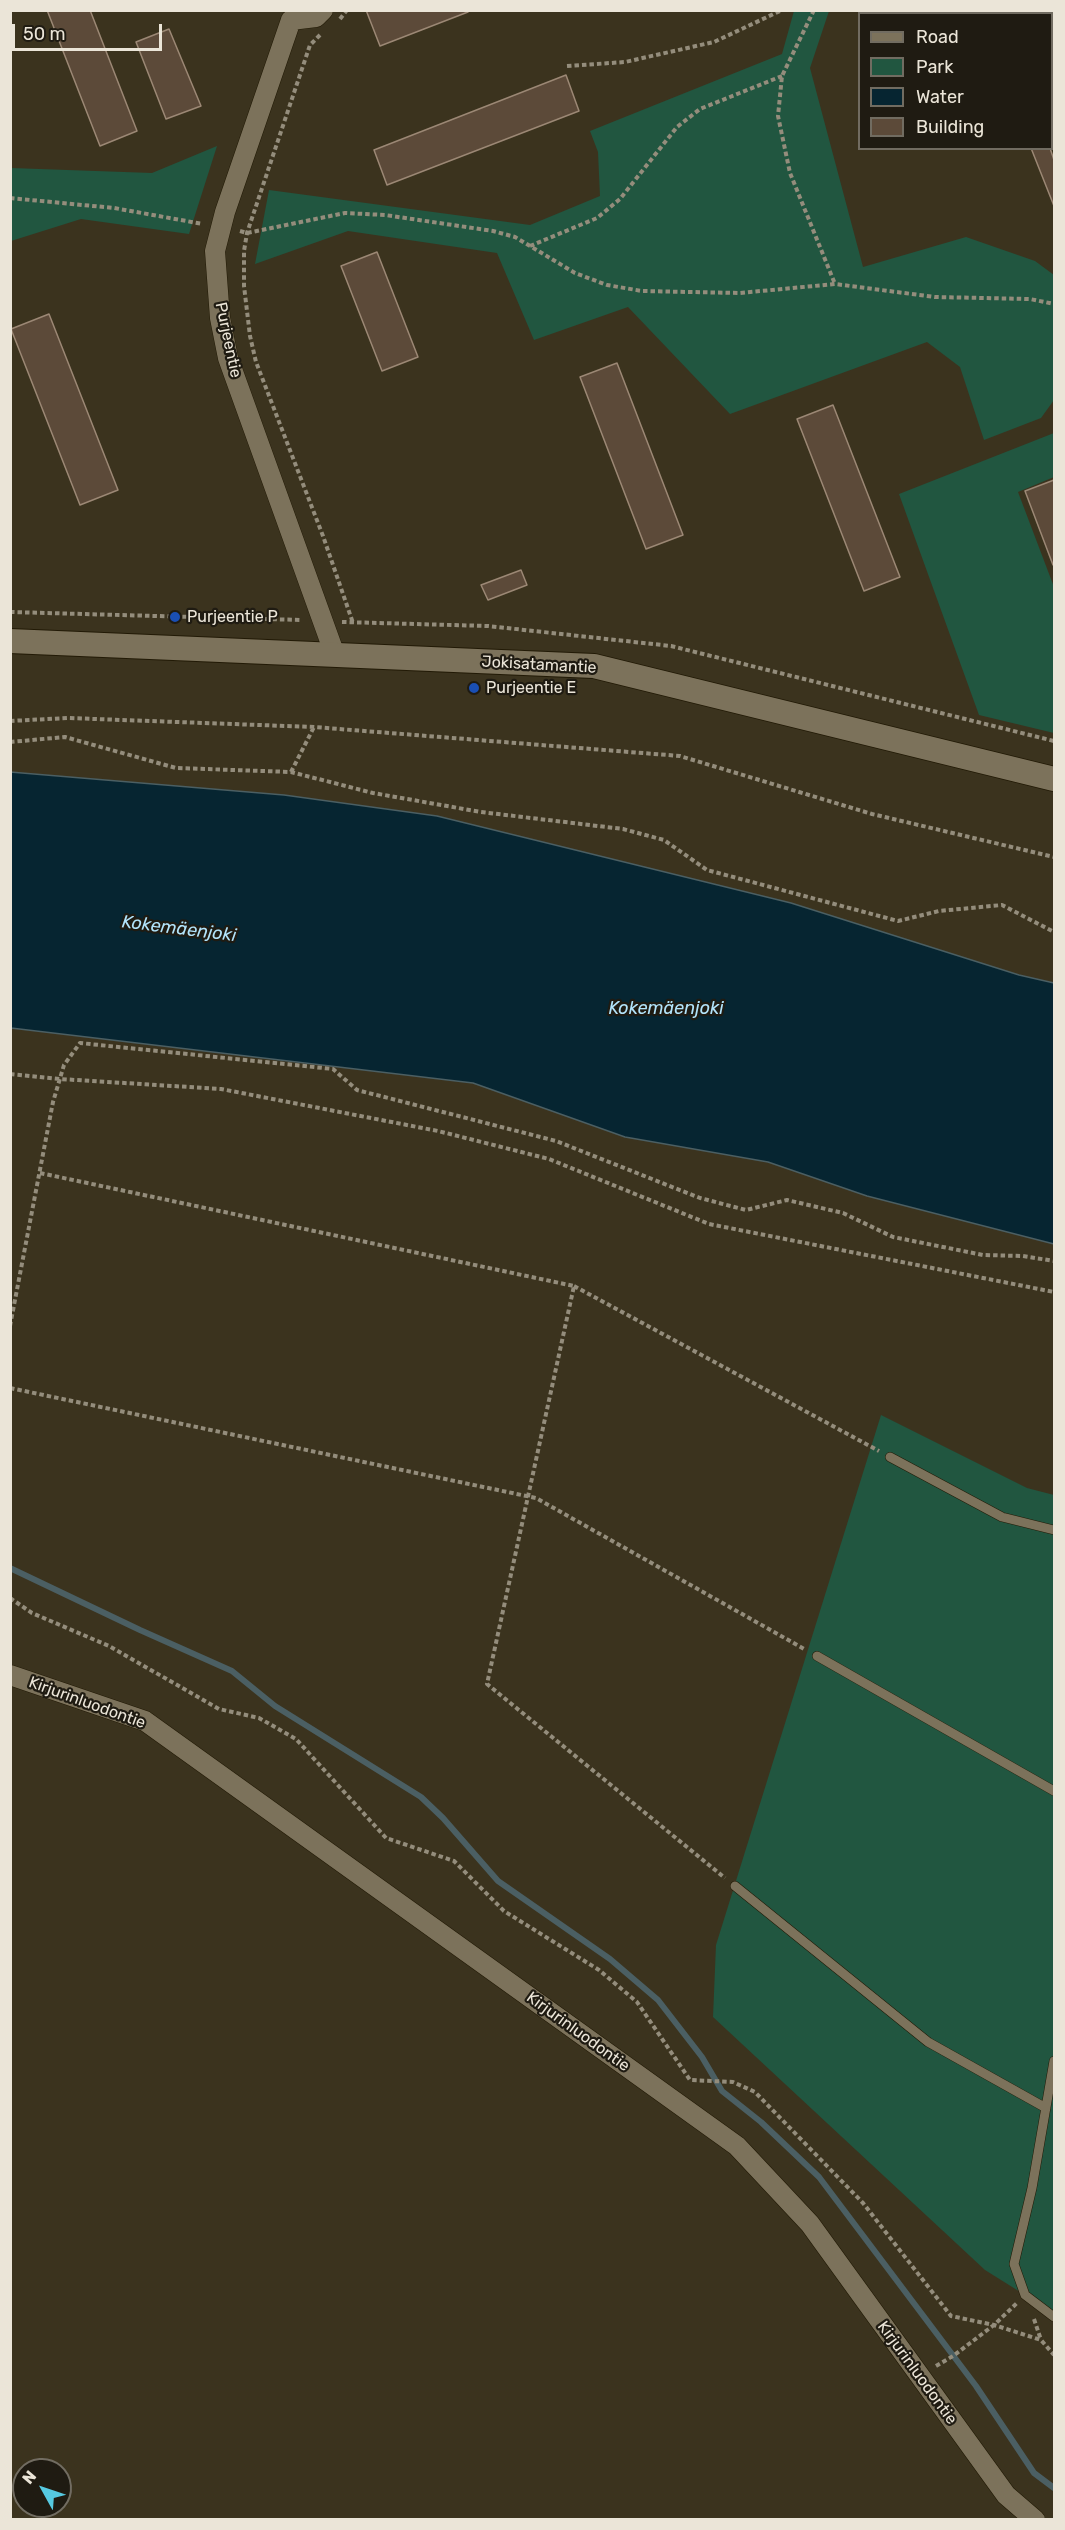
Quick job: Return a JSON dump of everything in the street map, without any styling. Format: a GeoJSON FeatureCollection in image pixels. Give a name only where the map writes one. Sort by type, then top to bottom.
{"type":"FeatureCollection","features":[{"type":"Feature","properties":{"kind":"street","name":"Purjeentie"},"geometry":{"type":"LineString","coordinates":[[330,16],[288,15],[215,251],[220,318],[228,358],[335,655]]}},
{"type":"Feature","properties":{"kind":"street","name":"Jokisatamantie"},"geometry":{"type":"LineString","coordinates":[[10,641],[594,666],[1054,779]]}},
{"type":"Feature","properties":{"kind":"street","name":"Kirjurinluodontie"},"geometry":{"type":"LineString","coordinates":[[10,1675],[145,1722],[737,2146],[810,2224],[1006,2495],[1035,2520]]}},
{"type":"Feature","properties":{"kind":"lane"},"geometry":{"type":"LineString","coordinates":[[890,1457],[1002,1517],[1054,1530]]}},
{"type":"Feature","properties":{"kind":"lane"},"geometry":{"type":"LineString","coordinates":[[817,1656],[1054,1791]]}},
{"type":"Feature","properties":{"kind":"lane"},"geometry":{"type":"LineString","coordinates":[[735,1886],[928,2042],[1046,2108]]}},
{"type":"Feature","properties":{"kind":"lane"},"geometry":{"type":"LineString","coordinates":[[1054,2061],[1032,2188],[1014,2264],[1025,2295],[1054,2318]]}},
{"type":"Feature","properties":{"kind":"path"},"geometry":{"type":"LineString","coordinates":[[330,16],[348,10]]}},
{"type":"Feature","properties":{"kind":"path"},"geometry":{"type":"LineString","coordinates":[[567,66],[625,62],[714,42],[782,10]]}},
{"type":"Feature","properties":{"kind":"path"},"geometry":{"type":"LineString","coordinates":[[814,10],[782,76],[778,116],[790,173],[835,284]]}},
{"type":"Feature","properties":{"kind":"path"},"geometry":{"type":"LineString","coordinates":[[323,32],[310,45],[247,233],[244,251],[244,286],[250,336],[256,362],[323,536],[353,623]]}},
{"type":"Feature","properties":{"kind":"path"},"geometry":{"type":"LineString","coordinates":[[530,246],[597,218],[620,199],[677,127],[700,109],[782,76]]}},
{"type":"Feature","properties":{"kind":"path"},"geometry":{"type":"LineString","coordinates":[[10,198],[114,208],[247,233],[345,213],[385,215],[493,231],[515,237],[575,273],[607,285],[642,291],[740,293],[835,284],[935,297],[1030,299],[1054,304]]}},
{"type":"Feature","properties":{"kind":"path"},"geometry":{"type":"LineString","coordinates":[[10,722],[68,718],[314,727],[680,756],[872,814],[1054,857]]}},
{"type":"Feature","properties":{"kind":"path"},"geometry":{"type":"LineString","coordinates":[[291,772],[314,727]]}},
{"type":"Feature","properties":{"kind":"path"},"geometry":{"type":"LineString","coordinates":[[10,742],[65,737],[176,768],[291,772],[384,795],[481,812],[623,830],[664,840],[707,870],[898,921],[939,911],[1002,905],[1054,932]]}},
{"type":"Feature","properties":{"kind":"path"},"geometry":{"type":"LineString","coordinates":[[10,1326],[53,1102],[64,1065],[80,1043],[333,1069],[357,1090],[556,1141],[700,1198],[746,1210],[787,1200],[843,1213],[893,1237],[983,1255],[1023,1256],[1054,1261]]}},
{"type":"Feature","properties":{"kind":"path"},"geometry":{"type":"LineString","coordinates":[[10,1074],[221,1089],[438,1131],[549,1159],[709,1224],[1054,1292]]}},
{"type":"Feature","properties":{"kind":"path"},"geometry":{"type":"LineString","coordinates":[[39,1173],[574,1286],[890,1457]]}},
{"type":"Feature","properties":{"kind":"path"},"geometry":{"type":"LineString","coordinates":[[574,1286],[487,1684],[735,1886]]}},
{"type":"Feature","properties":{"kind":"path"},"geometry":{"type":"LineString","coordinates":[[10,1388],[536,1498],[817,1656]]}},
{"type":"Feature","properties":{"kind":"path"},"geometry":{"type":"LineString","coordinates":[[10,1598],[32,1613],[109,1646],[219,1709],[259,1718],[296,1739],[386,1838],[454,1860],[504,1911],[599,1970],[636,2002],[690,2080],[733,2082],[755,2092],[864,2203],[951,2316],[994,2325],[1041,2340],[1054,2355]]}},
{"type":"Feature","properties":{"kind":"path"},"geometry":{"type":"LineString","coordinates":[[919,2376],[953,2356],[994,2325],[1025,2295]]}},
{"type":"Feature","properties":{"kind":"green space"},"geometry":{"type":"Polygon","coordinates":[[[794,11],[829,11],[810,68],[863,267],[966,237],[1035,261],[1054,275],[1054,400],[1041,418],[984,440],[960,367],[927,342],[730,414],[628,307],[534,340],[497,253],[348,231],[255,264],[269,190],[530,225],[600,196],[598,152],[590,131],[782,54],[794,11]]]}},
{"type":"Feature","properties":{"kind":"green space"},"geometry":{"type":"Polygon","coordinates":[[[997,11],[1043,11],[1043,12],[997,11]]]}},
{"type":"Feature","properties":{"kind":"green space"},"geometry":{"type":"Polygon","coordinates":[[[1053,46],[1054,51],[1054,154],[1053,150],[1053,46]]]}},
{"type":"Feature","properties":{"kind":"green space"},"geometry":{"type":"Polygon","coordinates":[[[217,146],[189,234],[81,219],[11,241],[11,168],[152,173],[217,146]]]}},
{"type":"Feature","properties":{"kind":"green space"},"geometry":{"type":"Polygon","coordinates":[[[1054,433],[1054,477],[1018,492],[1054,587],[1054,733],[979,715],[899,494],[1054,433]]]}},
{"type":"Feature","properties":{"kind":"green space"},"geometry":{"type":"Polygon","coordinates":[[[881,1415],[1027,1488],[1054,1495],[1054,2319],[1025,2295],[985,2270],[713,2017],[716,1945],[881,1415]]]}},
{"type":"Feature","properties":{"kind":"water","name":"Kokemäenjoki"},"geometry":{"type":"Polygon","coordinates":[[[10,772],[284,795],[437,816],[791,903],[1019,975],[1054,983],[1054,1244],[867,1196],[768,1162],[625,1137],[473,1083],[11,1028],[10,772]]]}},
{"type":"Feature","properties":{"kind":"building"},"geometry":{"type":"Polygon","coordinates":[[[47,10],[90,10],[137,131],[100,146],[47,10]]]}},
{"type":"Feature","properties":{"kind":"building"},"geometry":{"type":"Polygon","coordinates":[[[366,10],[468,10],[468,12],[380,46],[366,10]]]}},
{"type":"Feature","properties":{"kind":"building"},"geometry":{"type":"Polygon","coordinates":[[[169,29],[201,106],[166,119],[136,42],[169,29]]]}},
{"type":"Feature","properties":{"kind":"building"},"geometry":{"type":"Polygon","coordinates":[[[566,75],[579,111],[387,185],[374,150],[566,75]]]}},
{"type":"Feature","properties":{"kind":"building"},"geometry":{"type":"Polygon","coordinates":[[[1032,150],[1051,150],[1054,160],[1054,206],[1032,150]]]}},
{"type":"Feature","properties":{"kind":"building"},"geometry":{"type":"Polygon","coordinates":[[[377,252],[418,357],[382,371],[341,266],[377,252]]]}},
{"type":"Feature","properties":{"kind":"building"},"geometry":{"type":"Polygon","coordinates":[[[49,314],[118,490],[80,505],[11,329],[49,314]]]}},
{"type":"Feature","properties":{"kind":"building"},"geometry":{"type":"Polygon","coordinates":[[[617,363],[683,535],[646,549],[580,377],[617,363]]]}},
{"type":"Feature","properties":{"kind":"building"},"geometry":{"type":"Polygon","coordinates":[[[833,405],[900,577],[864,591],[797,419],[833,405]]]}},
{"type":"Feature","properties":{"kind":"building"},"geometry":{"type":"Polygon","coordinates":[[[1054,480],[1054,565],[1053,565],[1025,491],[1054,480]]]}},
{"type":"Feature","properties":{"kind":"building"},"geometry":{"type":"Polygon","coordinates":[[[521,570],[527,585],[488,600],[481,585],[521,570]]]}},
{"type":"Feature","properties":{"kind":"waterway"},"geometry":{"type":"LineString","coordinates":[[10,1568],[232,1671],[275,1706],[421,1797],[443,1818],[498,1881],[610,1959],[658,2000],[702,2057],[722,2091],[761,2122],[819,2177],[976,2386],[1034,2473],[1054,2488]]}},
{"type":"Feature","properties":{"kind":"place","name":"Purjeentie P"},"geometry":{"type":"Point","coordinates":[175,617]}},
{"type":"Feature","properties":{"kind":"place","name":"Purjeentie E"},"geometry":{"type":"Point","coordinates":[474,688]}}]}
